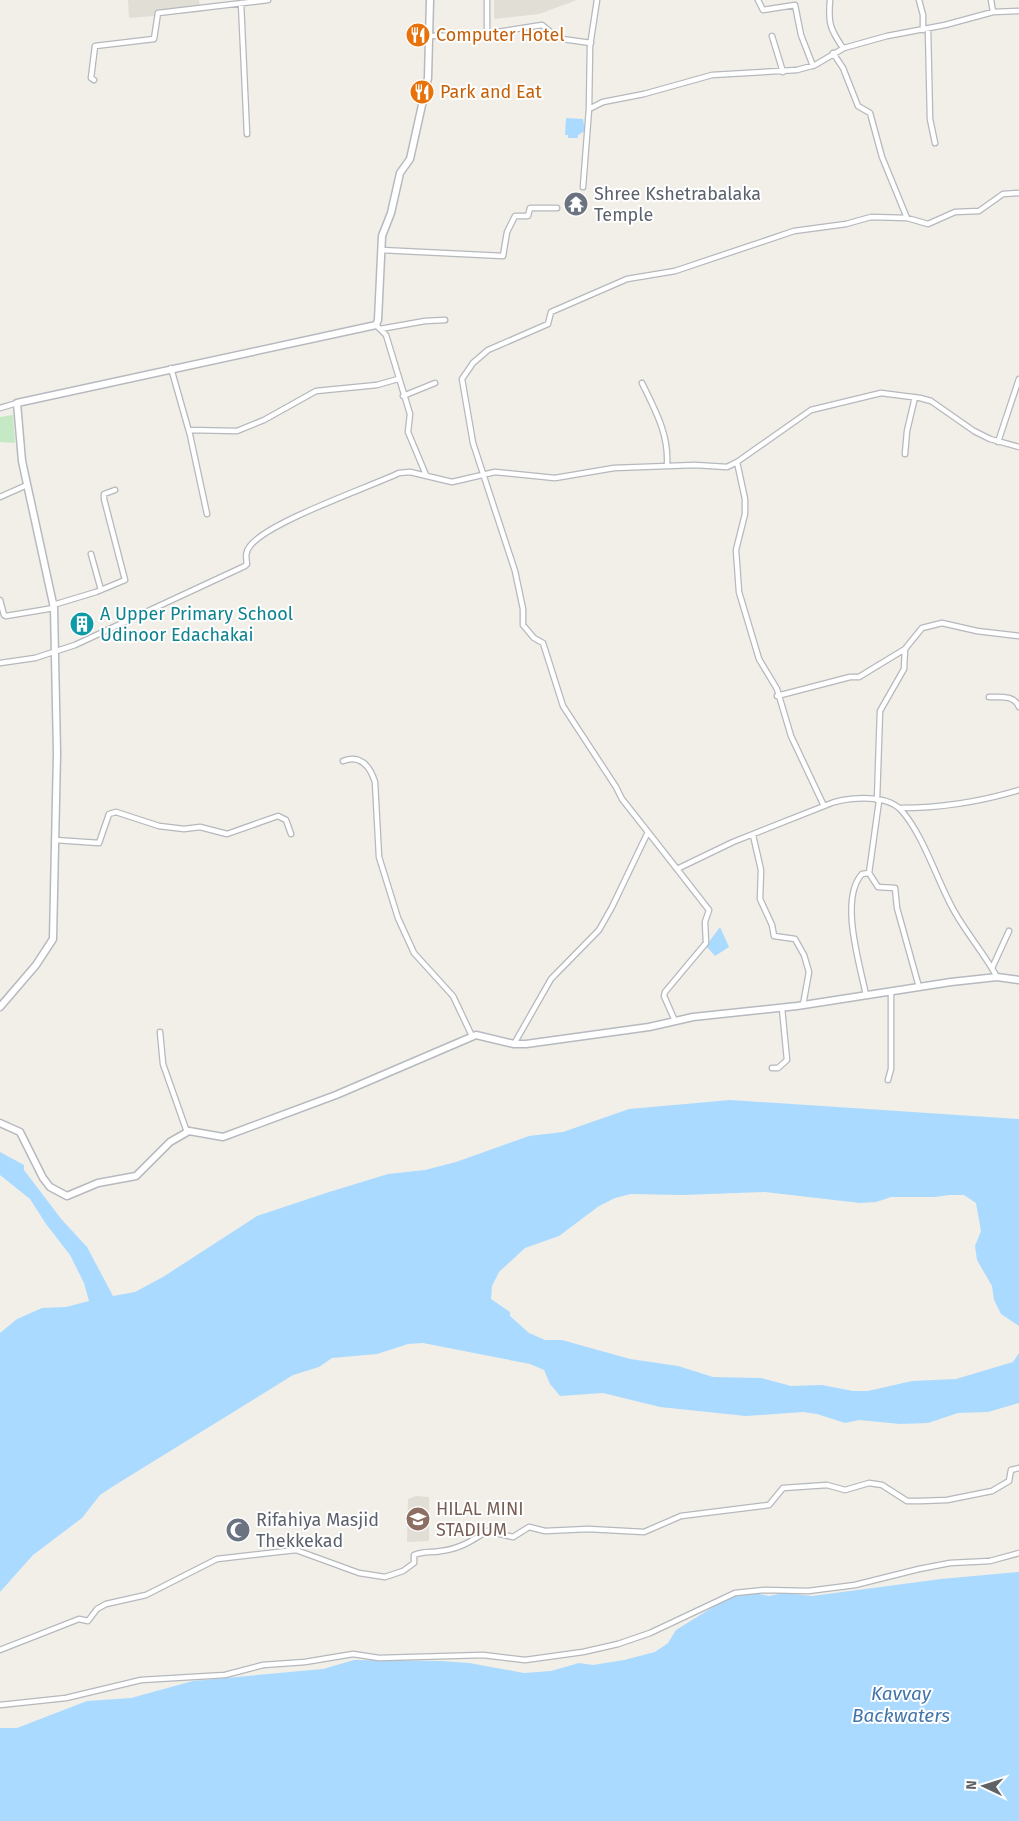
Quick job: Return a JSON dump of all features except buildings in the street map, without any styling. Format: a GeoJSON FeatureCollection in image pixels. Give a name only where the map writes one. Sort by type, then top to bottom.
{"type":"FeatureCollection","features":[{"type":"Feature","properties":{"kind":"main road"},"geometry":{"type":"LineString","coordinates":[[0,1007],[36,965],[53,938],[57,752],[54,606],[22,461],[17,403],[171,368],[378,327],[382,236],[391,213],[400,173],[410,159],[428,78],[430,0]]}},
{"type":"Feature","properties":{"kind":"main road"},"geometry":{"type":"LineString","coordinates":[[0,1123],[20,1132],[43,1178],[50,1187],[67,1196],[98,1183],[136,1176],[170,1142],[187,1132],[196,1131],[218,1138],[223,1137],[336,1095],[472,1036],[484,1036],[514,1044],[612,1033],[735,1011],[782,1008],[997,977],[1019,980]]}},
{"type":"Feature","properties":{"kind":"street"},"geometry":{"type":"LineString","coordinates":[[94,80],[91,78],[91,67],[95,46],[154,39],[158,12],[268,0]]}},
{"type":"Feature","properties":{"kind":"street"},"geometry":{"type":"LineString","coordinates":[[487,0],[487,34]]}},
{"type":"Feature","properties":{"kind":"street"},"geometry":{"type":"LineString","coordinates":[[583,187],[589,109],[591,43],[597,0]]}},
{"type":"Feature","properties":{"kind":"street"},"geometry":{"type":"LineString","coordinates":[[758,0],[763,10],[795,2],[801,35],[813,66]]}},
{"type":"Feature","properties":{"kind":"street"},"geometry":{"type":"LineString","coordinates":[[830,0],[828,15],[831,30],[843,48]]}},
{"type":"Feature","properties":{"kind":"street"},"geometry":{"type":"LineString","coordinates":[[919,0],[925,29],[930,119],[935,143]]}},
{"type":"Feature","properties":{"kind":"street"},"geometry":{"type":"LineString","coordinates":[[991,0],[993,12]]}},
{"type":"Feature","properties":{"kind":"street"},"geometry":{"type":"LineString","coordinates":[[242,3],[246,134]]}},
{"type":"Feature","properties":{"kind":"street"},"geometry":{"type":"LineString","coordinates":[[589,109],[603,102],[644,94],[712,75],[742,72],[782,72],[813,66],[843,48],[887,36],[925,29],[993,12],[1019,11]]}},
{"type":"Feature","properties":{"kind":"street"},"geometry":{"type":"LineString","coordinates":[[429,36],[487,34],[542,25],[553,34],[559,34],[562,39],[591,43]]}},
{"type":"Feature","properties":{"kind":"street"},"geometry":{"type":"LineString","coordinates":[[772,36],[782,72]]}},
{"type":"Feature","properties":{"kind":"street"},"geometry":{"type":"LineString","coordinates":[[833,53],[843,68],[858,106],[870,113],[882,157],[907,218]]}},
{"type":"Feature","properties":{"kind":"street"},"geometry":{"type":"LineString","coordinates":[[674,1021],[664,996],[665,992],[706,943],[705,922],[709,910],[622,799],[563,706],[543,643],[534,638],[523,625],[523,609],[515,571],[473,443],[462,384],[464,373],[488,350],[548,324],[551,312],[627,280],[674,271],[794,231],[846,224],[871,217],[907,218],[928,224],[955,212],[979,211],[1003,194],[1019,194]]}},
{"type":"Feature","properties":{"kind":"street"},"geometry":{"type":"LineString","coordinates":[[381,250],[503,256],[507,232],[515,216],[528,216],[530,208],[557,208]]}},
{"type":"Feature","properties":{"kind":"street"},"geometry":{"type":"LineString","coordinates":[[378,327],[444,320]]}},
{"type":"Feature","properties":{"kind":"street"},"geometry":{"type":"LineString","coordinates":[[378,327],[386,335],[410,419],[408,432],[426,475]]}},
{"type":"Feature","properties":{"kind":"street"},"geometry":{"type":"LineString","coordinates":[[171,368],[189,430],[207,514]]}},
{"type":"Feature","properties":{"kind":"street"},"geometry":{"type":"LineString","coordinates":[[189,430],[236,431],[264,420],[316,391],[377,385],[398,379]]}},
{"type":"Feature","properties":{"kind":"street"},"geometry":{"type":"LineString","coordinates":[[998,442],[1019,379]]}},
{"type":"Feature","properties":{"kind":"street"},"geometry":{"type":"LineString","coordinates":[[403,396],[435,383]]}},
{"type":"Feature","properties":{"kind":"street"},"geometry":{"type":"LineString","coordinates":[[642,383],[658,415],[666,439],[667,465]]}},
{"type":"Feature","properties":{"kind":"street"},"geometry":{"type":"LineString","coordinates":[[0,663],[54,653],[113,629],[245,566],[247,564],[246,553],[253,542],[290,520],[399,473],[410,472],[452,482],[482,474],[512,473],[555,478],[614,468],[667,465],[727,467],[811,410],[881,393],[931,401],[974,431],[998,442],[1019,447]]}},
{"type":"Feature","properties":{"kind":"street"},"geometry":{"type":"LineString","coordinates":[[905,454],[907,431],[915,397]]}},
{"type":"Feature","properties":{"kind":"street"},"geometry":{"type":"LineString","coordinates":[[0,408],[17,403]]}},
{"type":"Feature","properties":{"kind":"street"},"geometry":{"type":"LineString","coordinates":[[737,462],[745,506],[736,550],[739,592],[759,659],[776,689],[791,736],[824,806]]}},
{"type":"Feature","properties":{"kind":"street"},"geometry":{"type":"LineString","coordinates":[[0,497],[27,485]]}},
{"type":"Feature","properties":{"kind":"street"},"geometry":{"type":"LineString","coordinates":[[0,600],[4,615],[6,616],[54,606],[126,580],[104,499],[104,494],[115,490]]}},
{"type":"Feature","properties":{"kind":"street"},"geometry":{"type":"LineString","coordinates":[[91,554],[101,590]]}},
{"type":"Feature","properties":{"kind":"street"},"geometry":{"type":"LineString","coordinates":[[778,696],[850,677],[859,677],[904,649],[922,628],[942,623],[1019,636]]}},
{"type":"Feature","properties":{"kind":"street"},"geometry":{"type":"LineString","coordinates":[[904,649],[904,669],[880,710],[878,801],[869,873],[878,887],[895,888],[897,908],[919,987]]}},
{"type":"Feature","properties":{"kind":"street"},"geometry":{"type":"LineString","coordinates":[[989,697],[1011,698],[1016,700],[1019,707]]}},
{"type":"Feature","properties":{"kind":"street"},"geometry":{"type":"LineString","coordinates":[[343,761],[352,758],[361,761],[372,771],[375,782],[379,857],[398,918],[414,953],[453,996],[472,1036]]}},
{"type":"Feature","properties":{"kind":"street"},"geometry":{"type":"LineString","coordinates":[[677,869],[752,835],[845,799],[878,801],[900,808],[950,807],[984,801],[1019,790]]}},
{"type":"Feature","properties":{"kind":"street"},"geometry":{"type":"LineString","coordinates":[[900,808],[924,847],[953,909],[997,977]]}},
{"type":"Feature","properties":{"kind":"street"},"geometry":{"type":"LineString","coordinates":[[55,840],[99,843],[109,814],[116,812],[159,826],[184,829],[200,827],[227,834],[278,816],[286,820],[290,834]]}},
{"type":"Feature","properties":{"kind":"street"},"geometry":{"type":"LineString","coordinates":[[514,1044],[551,979],[599,930],[612,908],[648,832]]}},
{"type":"Feature","properties":{"kind":"street"},"geometry":{"type":"LineString","coordinates":[[752,835],[761,870],[760,899],[772,925],[774,936],[795,939],[808,969],[803,1005]]}},
{"type":"Feature","properties":{"kind":"street"},"geometry":{"type":"LineString","coordinates":[[866,995],[854,938],[853,908],[857,879],[862,874],[869,873]]}},
{"type":"Feature","properties":{"kind":"street"},"geometry":{"type":"LineString","coordinates":[[992,968],[1009,931]]}},
{"type":"Feature","properties":{"kind":"street"},"geometry":{"type":"LineString","coordinates":[[888,1080],[891,1069],[891,991]]}},
{"type":"Feature","properties":{"kind":"street"},"geometry":{"type":"LineString","coordinates":[[772,1068],[778,1068],[786,1060],[782,1008]]}},
{"type":"Feature","properties":{"kind":"street"},"geometry":{"type":"LineString","coordinates":[[160,1032],[166,1075],[184,1117],[187,1132]]}},
{"type":"Feature","properties":{"kind":"street"},"geometry":{"type":"LineString","coordinates":[[0,1650],[79,1619],[88,1621],[97,1609],[106,1604],[146,1595],[217,1560],[296,1550],[359,1573],[384,1577],[403,1571],[414,1562],[414,1555],[423,1551],[438,1552],[459,1548],[487,1531],[513,1537],[529,1527],[545,1531],[588,1529],[644,1532],[681,1516],[768,1506],[783,1488],[827,1484],[845,1490],[869,1484],[882,1485],[907,1501],[948,1500],[992,1491],[1009,1481],[1011,1470],[1019,1468]]}},
{"type":"Feature","properties":{"kind":"street"},"geometry":{"type":"LineString","coordinates":[[0,1705],[66,1698],[141,1680],[225,1675],[263,1665],[305,1662],[353,1654],[379,1658],[483,1655],[525,1660],[583,1652],[618,1644],[650,1633],[735,1593],[765,1590],[808,1591],[856,1585],[919,1568],[950,1563],[990,1562],[1019,1553]]}},
{"type":"Feature","properties":{"kind":"shaded area"},"geometry":{"type":"Polygon","coordinates":[[[128,0],[199,0],[201,12],[129,18],[128,0]]]}},
{"type":"Feature","properties":{"kind":"shaded area"},"geometry":{"type":"Polygon","coordinates":[[[494,0],[577,0],[539,14],[494,19],[494,0]]]}},
{"type":"Feature","properties":{"kind":"shaded area","name":"HILAL MINI STADIUM"},"geometry":{"type":"Polygon","coordinates":[[[416,1496],[429,1497],[429,1541],[407,1542],[408,1499],[416,1496]]]}},
{"type":"Feature","properties":{"kind":"green space"},"geometry":{"type":"Polygon","coordinates":[[[13,415],[15,443],[0,442],[0,417],[13,415]]]}},
{"type":"Feature","properties":{"kind":"water"},"geometry":{"type":"Polygon","coordinates":[[[566,118],[583,119],[585,131],[578,135],[578,138],[568,138],[568,135],[565,135],[566,118]]]}},
{"type":"Feature","properties":{"kind":"water"},"geometry":{"type":"Polygon","coordinates":[[[720,927],[729,947],[715,956],[706,946],[720,927]]]}},
{"type":"Feature","properties":{"kind":"water"},"geometry":{"type":"Polygon","coordinates":[[[730,1100],[1019,1119],[1019,1326],[1001,1314],[994,1300],[992,1286],[977,1260],[975,1246],[981,1231],[976,1203],[964,1195],[891,1197],[876,1202],[860,1203],[765,1192],[682,1195],[631,1194],[615,1198],[599,1206],[559,1236],[525,1248],[499,1272],[492,1286],[491,1299],[510,1312],[510,1316],[529,1333],[545,1340],[562,1340],[630,1359],[678,1366],[713,1377],[761,1378],[791,1386],[822,1385],[853,1391],[868,1391],[912,1381],[956,1379],[1013,1362],[1019,1353],[1019,1403],[988,1412],[958,1413],[928,1423],[900,1424],[859,1420],[845,1423],[817,1414],[803,1412],[746,1416],[660,1407],[603,1393],[560,1396],[550,1384],[544,1370],[530,1364],[423,1343],[408,1344],[377,1354],[332,1358],[319,1367],[293,1375],[100,1495],[82,1518],[33,1555],[0,1592],[0,1333],[17,1319],[42,1308],[66,1307],[89,1301],[84,1283],[70,1255],[46,1224],[30,1199],[0,1175],[0,1152],[24,1165],[24,1170],[62,1220],[87,1247],[113,1296],[135,1292],[163,1277],[257,1216],[326,1193],[388,1174],[425,1170],[456,1162],[529,1136],[563,1132],[629,1109],[730,1100]]]}},
{"type":"Feature","properties":{"kind":"water","name":"Kavvay Backwaters"},"geometry":{"type":"Polygon","coordinates":[[[1019,1572],[1019,1821],[0,1821],[0,1728],[17,1728],[87,1701],[131,1698],[193,1681],[323,1669],[354,1660],[440,1661],[469,1663],[524,1673],[551,1671],[579,1663],[593,1665],[655,1652],[668,1643],[676,1630],[726,1599],[741,1595],[755,1593],[769,1596],[784,1593],[812,1596],[941,1579],[1019,1572]]]}},
{"type":"Feature","properties":{"kind":"place","name":"Computer Hotel"},"geometry":{"type":"Point","coordinates":[418,35]}},
{"type":"Feature","properties":{"kind":"place","name":"Park and Eat"},"geometry":{"type":"Point","coordinates":[422,92]}},
{"type":"Feature","properties":{"kind":"place","name":"Shree Kshetrabalaka Temple"},"geometry":{"type":"Point","coordinates":[576,204]}},
{"type":"Feature","properties":{"kind":"place","name":"A Upper Primary School Udinoor Edachakai"},"geometry":{"type":"Point","coordinates":[82,624]}},
{"type":"Feature","properties":{"kind":"place","name":"HILAL MINI STADIUM"},"geometry":{"type":"Point","coordinates":[418,1519]}},
{"type":"Feature","properties":{"kind":"place","name":"Rifahiya Masjid Thekkekad"},"geometry":{"type":"Point","coordinates":[238,1530]}}]}
